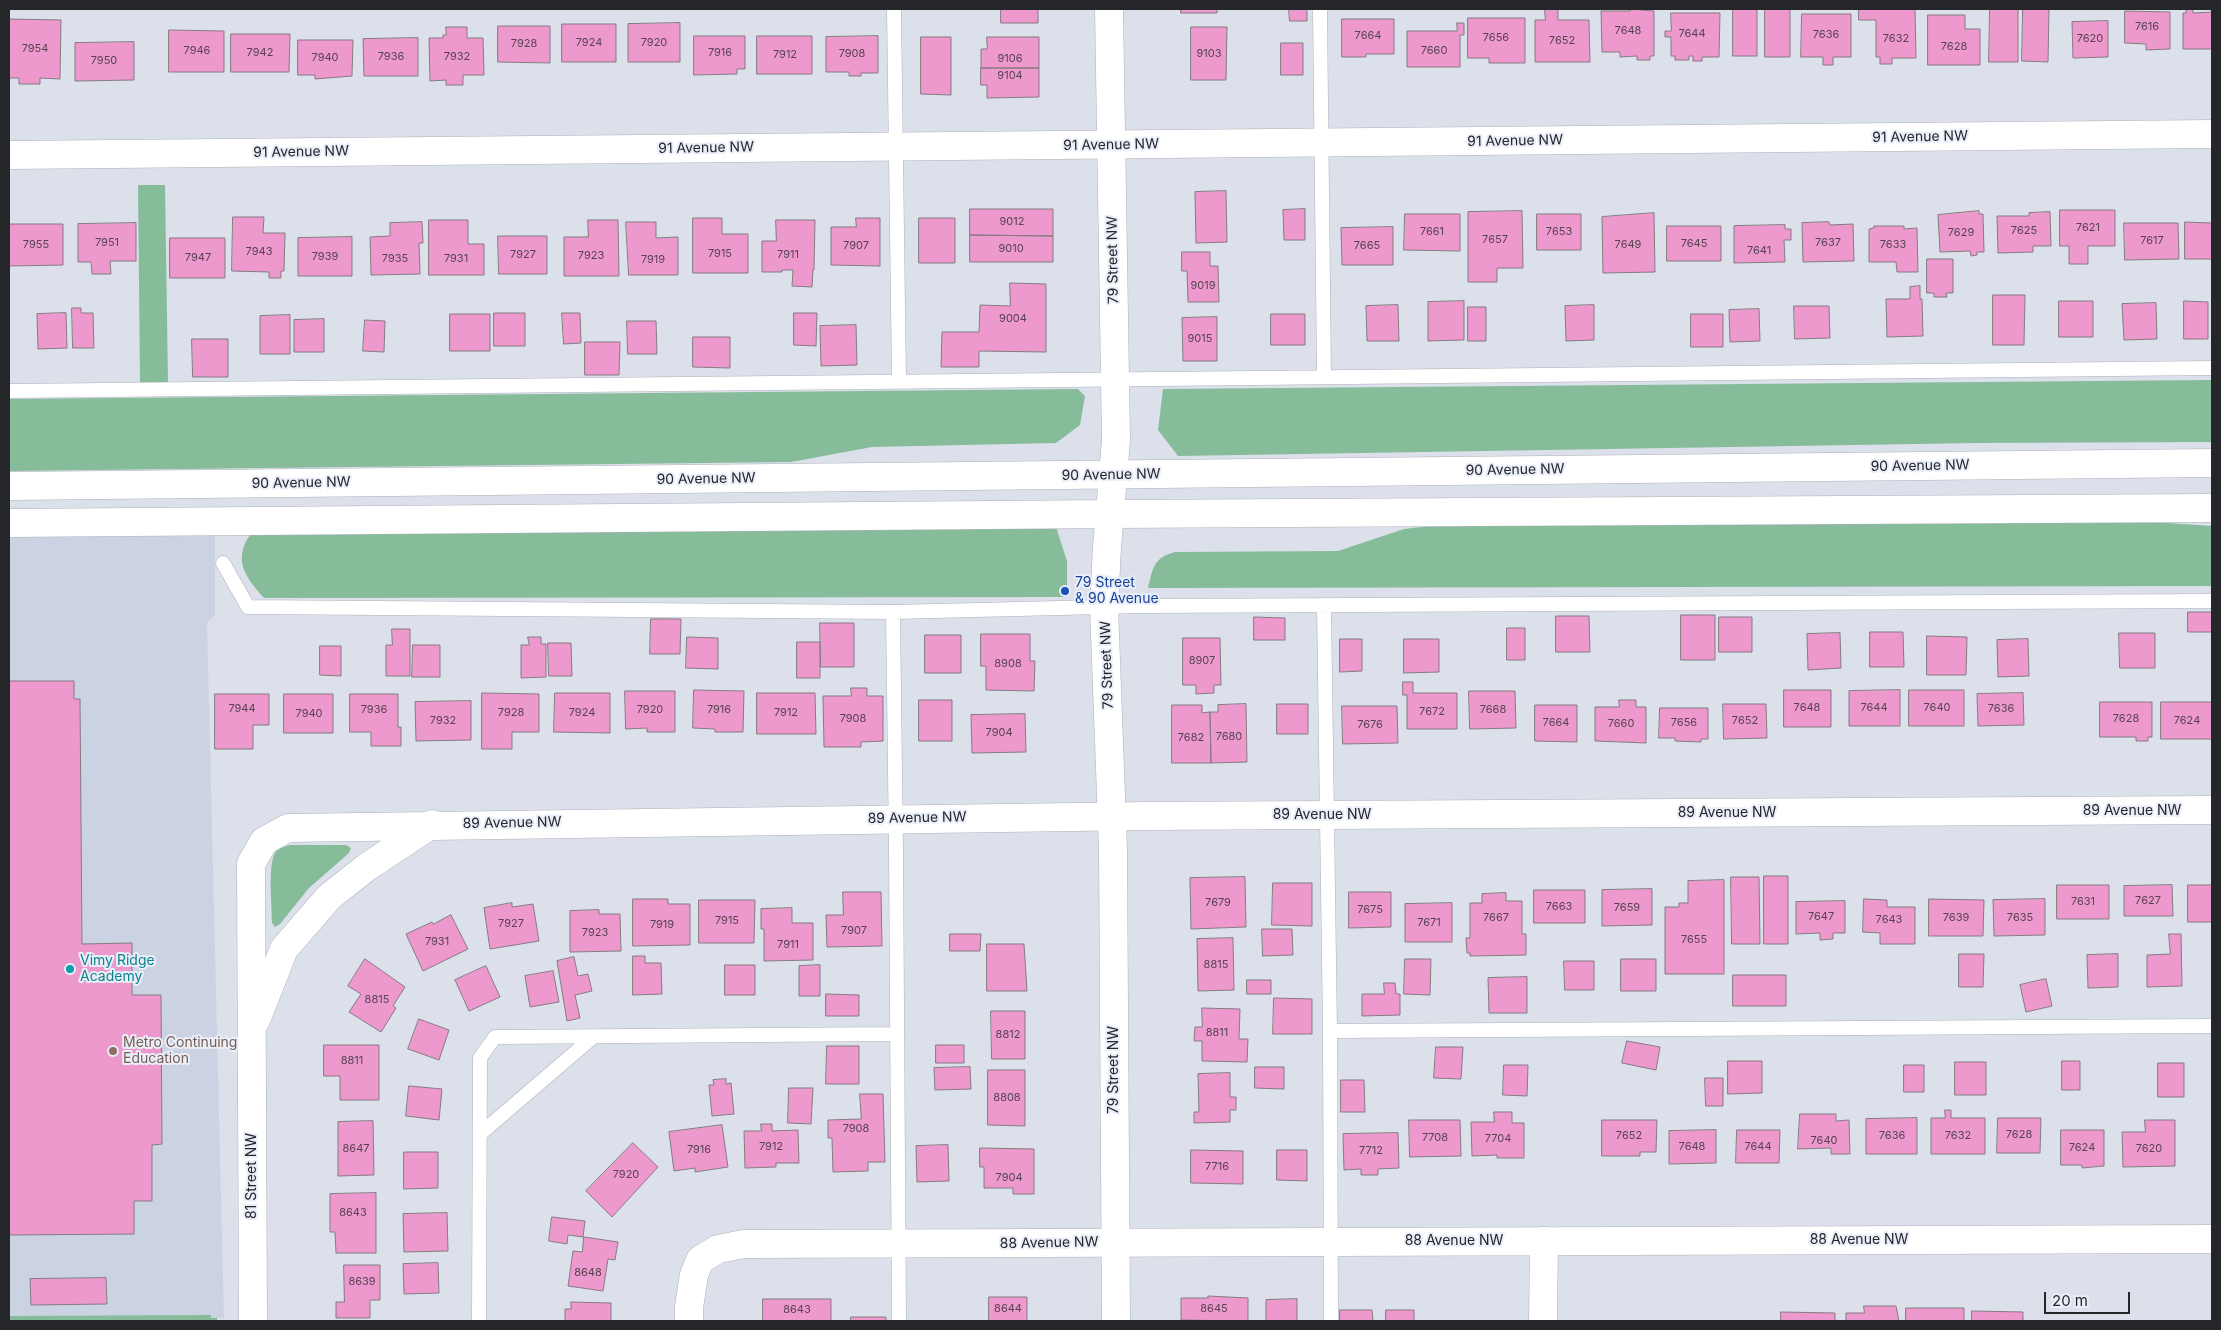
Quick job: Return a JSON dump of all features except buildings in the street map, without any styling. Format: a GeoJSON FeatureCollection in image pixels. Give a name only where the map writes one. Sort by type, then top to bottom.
{"type":"FeatureCollection","features":[{"type":"Feature","properties":{"kind":"street","name":"79 Street NW"},"geometry":{"type":"LineString","coordinates":[[1109,9],[1116,440],[1104,607],[1112,816],[1116,1321]]}},
{"type":"Feature","properties":{"kind":"street","name":"91 Avenue NW"},"geometry":{"type":"LineString","coordinates":[[9,155],[2212,134]]}},
{"type":"Feature","properties":{"kind":"street","name":"90 Avenue NW"},"geometry":{"type":"LineString","coordinates":[[9,486],[2212,463]]}},
{"type":"Feature","properties":{"kind":"street"},"geometry":{"type":"LineString","coordinates":[[9,523],[1110,514],[2212,508]]}},
{"type":"Feature","properties":{"kind":"street","name":"89 Avenue NW"},"geometry":{"type":"LineString","coordinates":[[264,840],[288,828],[432,824],[1112,816],[2212,810]]}},
{"type":"Feature","properties":{"kind":"street","name":"81 Street NW"},"geometry":{"type":"LineString","coordinates":[[251,1031],[284,949],[328,897],[367,867],[432,824]]}},
{"type":"Feature","properties":{"kind":"street","name":"81 Street NW"},"geometry":{"type":"LineString","coordinates":[[253,1321],[251,864],[264,840]]}},
{"type":"Feature","properties":{"kind":"street","name":"88 Avenue NW"},"geometry":{"type":"LineString","coordinates":[[689,1321],[689,1307],[694,1276],[700,1260],[718,1249],[744,1244],[2212,1239]]}},
{"type":"Feature","properties":{"kind":"street"},"geometry":{"type":"LineString","coordinates":[[1543,1321],[1544,1241]]}},
{"type":"Feature","properties":{"kind":"lane"},"geometry":{"type":"LineString","coordinates":[[894,9],[899,381]]}},
{"type":"Feature","properties":{"kind":"lane"},"geometry":{"type":"LineString","coordinates":[[1320,9],[1324,377]]}},
{"type":"Feature","properties":{"kind":"lane"},"geometry":{"type":"LineString","coordinates":[[9,391],[2212,368]]}},
{"type":"Feature","properties":{"kind":"lane"},"geometry":{"type":"LineString","coordinates":[[222,563],[248,607],[893,612],[1104,607],[1324,605],[2212,601]]}},
{"type":"Feature","properties":{"kind":"lane"},"geometry":{"type":"LineString","coordinates":[[1324,605],[1330,1031],[1331,1321]]}},
{"type":"Feature","properties":{"kind":"lane"},"geometry":{"type":"LineString","coordinates":[[893,612],[899,1321]]}},
{"type":"Feature","properties":{"kind":"lane"},"geometry":{"type":"LineString","coordinates":[[1330,1031],[2212,1026]]}},
{"type":"Feature","properties":{"kind":"lane"},"geometry":{"type":"LineString","coordinates":[[479,1321],[480,1058],[495,1038],[896,1034]]}},
{"type":"Feature","properties":{"kind":"lane"},"geometry":{"type":"LineString","coordinates":[[480,1134],[593,1036]]}},
{"type":"Feature","properties":{"kind":"shaded area","name":"Metro Continuing Education"},"geometry":{"type":"Polygon","coordinates":[[[215,532],[215,615],[207,623],[224,1318],[9,1320],[9,535],[215,532]]]}},
{"type":"Feature","properties":{"kind":"green space"},"geometry":{"type":"Polygon","coordinates":[[[138,185],[165,185],[168,383],[140,383],[138,185]]]}},
{"type":"Feature","properties":{"kind":"green space"},"geometry":{"type":"Polygon","coordinates":[[[2212,380],[2212,442],[1977,443],[1178,456],[1158,430],[1163,389],[2212,380]]]}},
{"type":"Feature","properties":{"kind":"green space"},"geometry":{"type":"Polygon","coordinates":[[[1078,389],[1085,396],[1080,425],[1056,443],[872,447],[791,462],[9,471],[9,399],[1078,389]]]}},
{"type":"Feature","properties":{"kind":"green space"},"geometry":{"type":"Polygon","coordinates":[[[2153,522],[2212,526],[2212,586],[1148,588],[1153,569],[1158,561],[1162,557],[1175,552],[1338,551],[1404,529],[1439,525],[2153,522]]]}},
{"type":"Feature","properties":{"kind":"green space"},"geometry":{"type":"Polygon","coordinates":[[[1055,524],[1067,561],[1067,597],[264,598],[246,574],[242,558],[243,549],[254,530],[1055,524]]]}},
{"type":"Feature","properties":{"kind":"green space"},"geometry":{"type":"Polygon","coordinates":[[[290,845],[346,845],[351,848],[349,853],[309,888],[280,924],[275,927],[272,923],[272,861],[280,848],[290,845]]]}},
{"type":"Feature","properties":{"kind":"green space"},"geometry":{"type":"Polygon","coordinates":[[[211,1315],[211,1318],[217,1318],[217,1321],[9,1321],[9,1316],[211,1315]]]}},
{"type":"Feature","properties":{"kind":"place","name":"79 Street & 90 Avenue"},"geometry":{"type":"Point","coordinates":[1065,591]}},
{"type":"Feature","properties":{"kind":"place","name":"Vimy Ridge Academy"},"geometry":{"type":"Point","coordinates":[70,969]}},
{"type":"Feature","properties":{"kind":"place","name":"Metro Continuing Education"},"geometry":{"type":"Point","coordinates":[113,1051]}}]}
